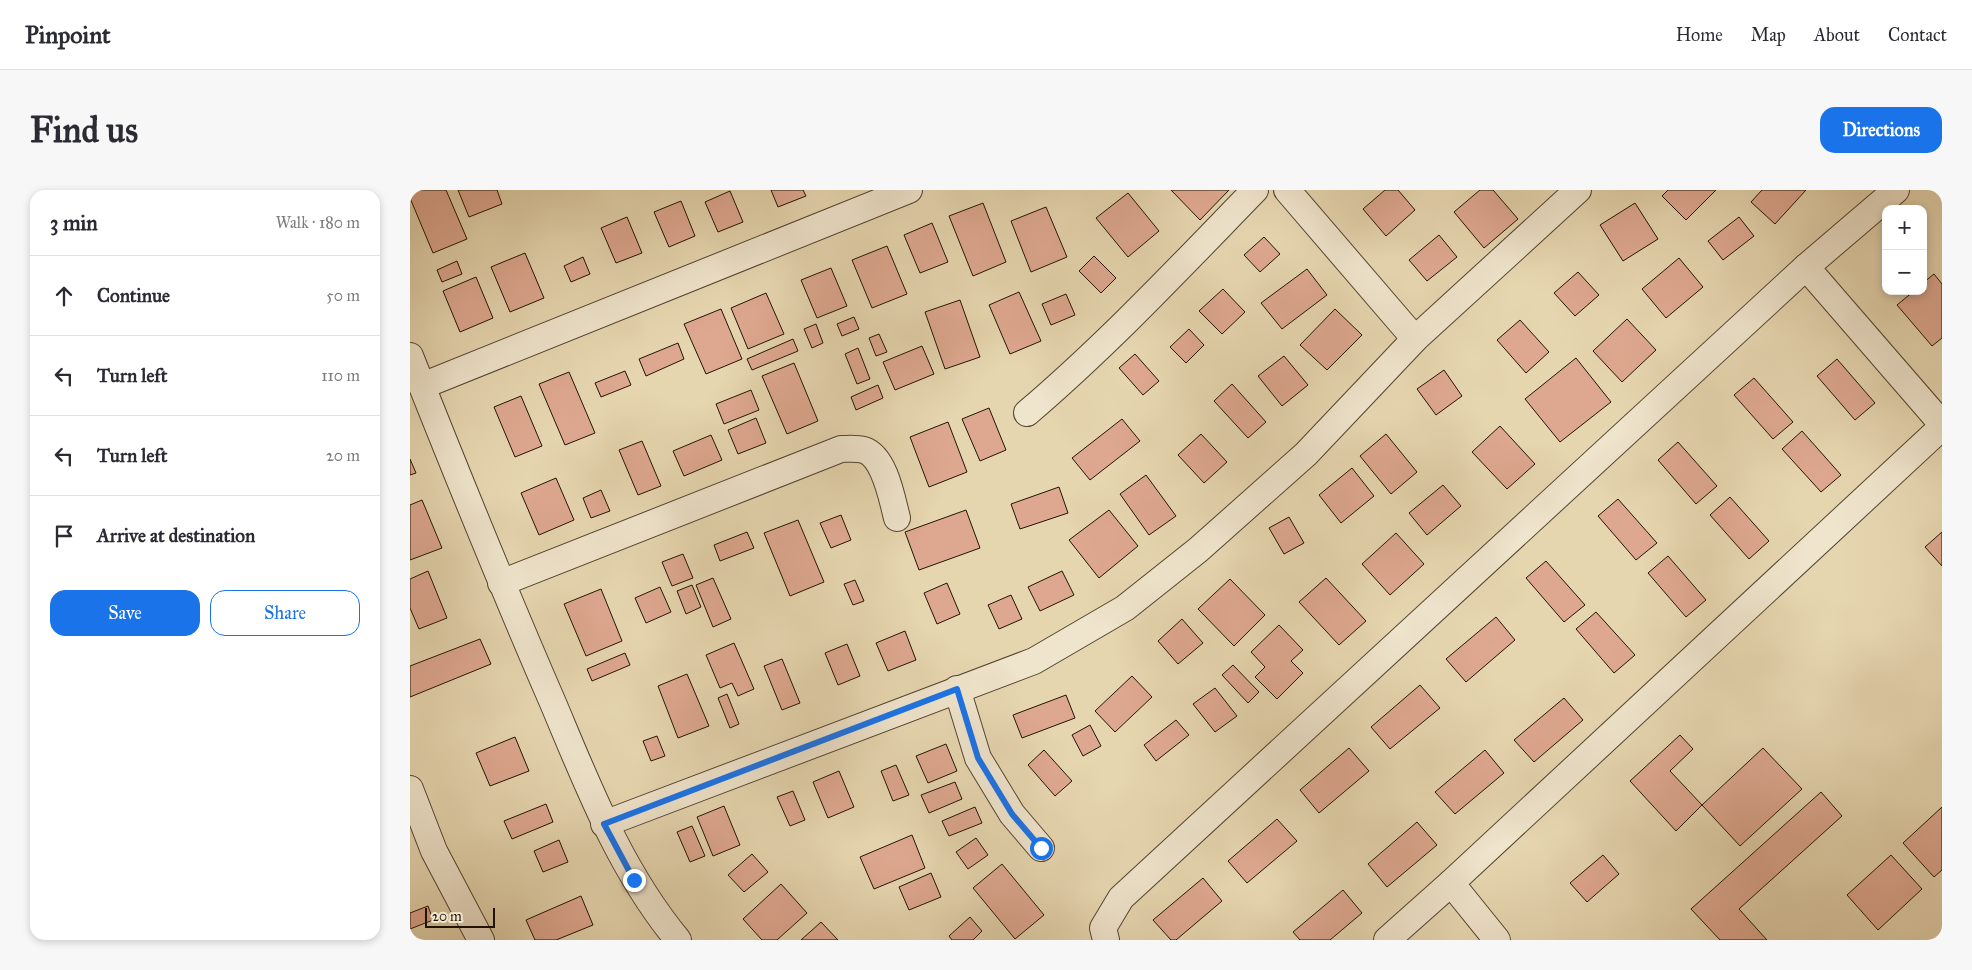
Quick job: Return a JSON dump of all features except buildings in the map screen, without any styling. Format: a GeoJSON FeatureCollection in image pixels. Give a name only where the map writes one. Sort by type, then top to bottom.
{"type":"FeatureCollection","features":[{"type":"Feature","properties":{"kind":"street"},"geometry":{"type":"LineString","coordinates":[[422,386],[909,190]]}},
{"type":"Feature","properties":{"kind":"street"},"geometry":{"type":"LineString","coordinates":[[1027,413],[1098,350],[1255,190]]}},
{"type":"Feature","properties":{"kind":"street"},"geometry":{"type":"LineString","coordinates":[[1287,190],[1415,339]]}},
{"type":"Feature","properties":{"kind":"street"},"geometry":{"type":"LineString","coordinates":[[604,824],[1034,661],[1125,608],[1198,550],[1306,454],[1415,339],[1578,190]]}},
{"type":"Feature","properties":{"kind":"street"},"geometry":{"type":"LineString","coordinates":[[1106,940],[1103,928],[1121,898],[1806,267],[1896,190]]}},
{"type":"Feature","properties":{"kind":"street"},"geometry":{"type":"LineString","coordinates":[[1387,940],[1451,883],[1942,426],[1806,267]]}},
{"type":"Feature","properties":{"kind":"street"},"geometry":{"type":"LineString","coordinates":[[410,356],[501,583],[604,824],[634,880],[678,940]]}},
{"type":"Feature","properties":{"kind":"street"},"geometry":{"type":"LineString","coordinates":[[501,583],[840,449],[866,451],[877,459],[883,470],[898,518]]}},
{"type":"Feature","properties":{"kind":"street"},"geometry":{"type":"LineString","coordinates":[[957,689],[978,758],[1012,814],[1041,848]]}},
{"type":"Feature","properties":{"kind":"street"},"geometry":{"type":"LineString","coordinates":[[410,789],[434,852],[481,940]]}},
{"type":"Feature","properties":{"kind":"street"},"geometry":{"type":"LineString","coordinates":[[1451,883],[1497,940]]}},
{"type":"Feature","properties":{"kind":"route"},"geometry":{"type":"LineString","coordinates":[[634,880],[604,824],[957,689],[978,758],[1012,814],[1041,848]]}}]}
